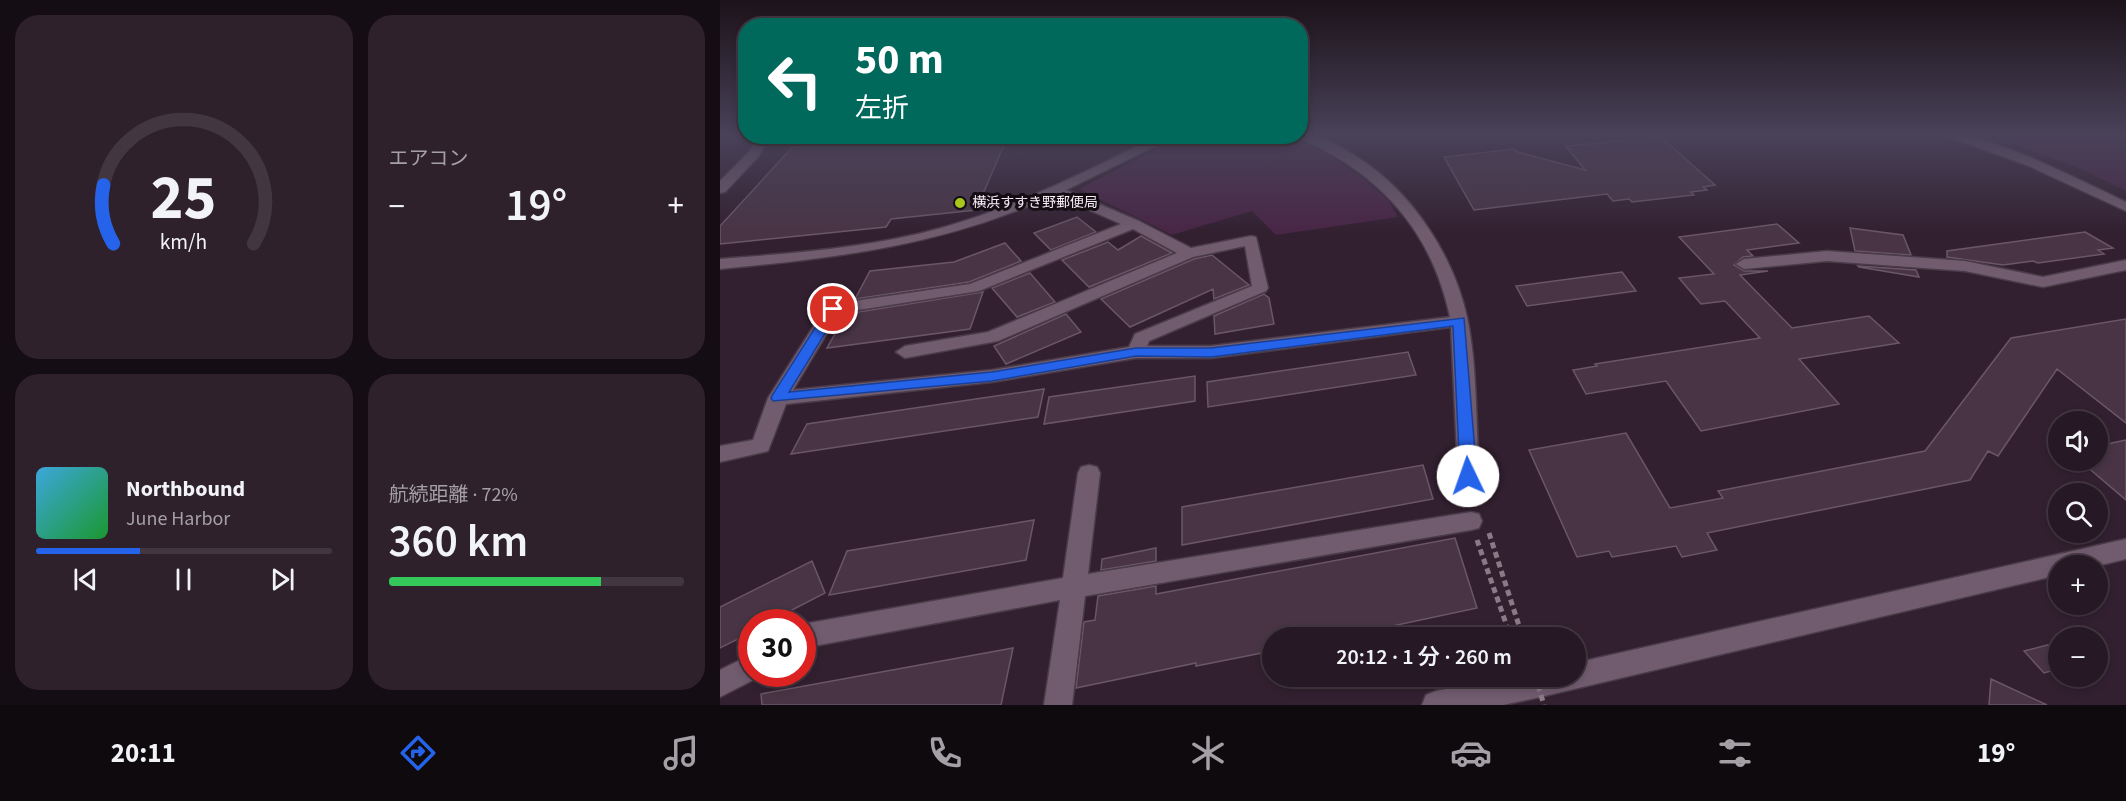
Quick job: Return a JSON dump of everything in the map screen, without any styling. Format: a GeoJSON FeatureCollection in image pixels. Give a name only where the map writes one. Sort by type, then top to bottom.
{"type":"FeatureCollection","features":[{"type":"Feature","properties":{"kind":"street"},"geometry":{"type":"LineString","coordinates":[[720,189],[740,168]]}},
{"type":"Feature","properties":{"kind":"street"},"geometry":{"type":"LineString","coordinates":[[720,264],[892,243],[947,231],[1056,190],[1103,168]]}},
{"type":"Feature","properties":{"kind":"street"},"geometry":{"type":"LineString","coordinates":[[1365,168],[1401,199],[1432,244],[1459,321],[1468,476]]}},
{"type":"Feature","properties":{"kind":"street"},"geometry":{"type":"LineString","coordinates":[[2043,168],[2126,207]]}},
{"type":"Feature","properties":{"kind":"street"},"geometry":{"type":"LineString","coordinates":[[1056,190],[1134,224],[1189,253]]}},
{"type":"Feature","properties":{"kind":"street"},"geometry":{"type":"LineString","coordinates":[[720,454],[762,446],[778,398],[833,309],[973,288],[1134,224]]}},
{"type":"Feature","properties":{"kind":"street"},"geometry":{"type":"LineString","coordinates":[[905,352],[992,337],[1189,253],[1251,240],[1260,288],[1141,338],[1136,352]]}},
{"type":"Feature","properties":{"kind":"street"},"geometry":{"type":"LineString","coordinates":[[1744,264],[1827,256],[1965,266],[2043,282],[2126,265]]}},
{"type":"Feature","properties":{"kind":"street"},"geometry":{"type":"LineString","coordinates":[[778,398],[992,376],[1136,352],[1211,352],[1459,321]]}},
{"type":"Feature","properties":{"kind":"street"},"geometry":{"type":"LineString","coordinates":[[1058,705],[1089,473]]}},
{"type":"Feature","properties":{"kind":"street"},"geometry":{"type":"LineString","coordinates":[[816,634],[1074,587],[1471,521]]}},
{"type":"Feature","properties":{"kind":"street"},"geometry":{"type":"LineString","coordinates":[[1436,705],[1571,678],[2126,549]]}},
{"type":"Feature","properties":{"kind":"street"},"geometry":{"type":"LineString","coordinates":[[720,684],[738,674]]}},
{"type":"Feature","properties":{"kind":"path"},"geometry":{"type":"LineString","coordinates":[[1471,521],[1506,627]]}},
{"type":"Feature","properties":{"kind":"path"},"geometry":{"type":"LineString","coordinates":[[1493,545],[1519,627]]}},
{"type":"Feature","properties":{"kind":"path"},"geometry":{"type":"LineString","coordinates":[[1538,687],[1544,705]]}},
{"type":"Feature","properties":{"kind":"shaded area"},"geometry":{"type":"Polygon","coordinates":[[[1120,168],[1348,168],[1388,200],[1398,217],[1276,235],[1252,211],[1172,235],[1079,189],[1120,168]]]}},
{"type":"Feature","properties":{"kind":"shaded area"},"geometry":{"type":"Polygon","coordinates":[[[2078,168],[2126,168],[2126,191],[2078,168]]]}},
{"type":"Feature","properties":{"kind":"building"},"geometry":{"type":"Polygon","coordinates":[[[773,168],[994,168],[976,210],[891,219],[886,227],[720,244],[720,226],[773,168]]]}},
{"type":"Feature","properties":{"kind":"building"},"geometry":{"type":"Polygon","coordinates":[[[1450,168],[1577,168],[1585,170],[1583,168],[1696,168],[1715,185],[1703,187],[1707,190],[1691,192],[1694,195],[1632,202],[1629,199],[1613,201],[1607,194],[1474,210],[1450,168]]]}},
{"type":"Feature","properties":{"kind":"building"},"geometry":{"type":"Polygon","coordinates":[[[1077,217],[1096,232],[1051,250],[1034,233],[1077,217]]]}},
{"type":"Feature","properties":{"kind":"building"},"geometry":{"type":"Polygon","coordinates":[[[1777,224],[1799,243],[1747,250],[1753,256],[1743,257],[1734,265],[1744,271],[1768,271],[1740,275],[1792,328],[1869,316],[1899,343],[1799,359],[1839,404],[1701,431],[1666,381],[1586,394],[1573,370],[1597,366],[1595,364],[1760,338],[1725,301],[1701,304],[1679,278],[1714,274],[1679,237],[1777,224]]]}},
{"type":"Feature","properties":{"kind":"building"},"geometry":{"type":"Polygon","coordinates":[[[1850,228],[1903,235],[1911,255],[1855,251],[1850,228]]]}},
{"type":"Feature","properties":{"kind":"building"},"geometry":{"type":"Polygon","coordinates":[[[2085,232],[2113,248],[2098,250],[2104,254],[2038,263],[2033,261],[2003,265],[1947,257],[1947,251],[2085,232]]]}},
{"type":"Feature","properties":{"kind":"building"},"geometry":{"type":"Polygon","coordinates":[[[1141,236],[1172,253],[1089,287],[1062,260],[1108,242],[1118,250],[1141,236]]]}},
{"type":"Feature","properties":{"kind":"building"},"geometry":{"type":"Polygon","coordinates":[[[1005,243],[1021,261],[969,282],[855,299],[870,271],[954,262],[1005,243]]]}},
{"type":"Feature","properties":{"kind":"building"},"geometry":{"type":"Polygon","coordinates":[[[1212,255],[1249,285],[1214,299],[1213,289],[1130,327],[1101,299],[1194,259],[1212,255]]]}},
{"type":"Feature","properties":{"kind":"building"},"geometry":{"type":"Polygon","coordinates":[[[1859,267],[1916,270],[1919,277],[1859,267]]]}},
{"type":"Feature","properties":{"kind":"building"},"geometry":{"type":"Polygon","coordinates":[[[1622,272],[1636,291],[1527,306],[1516,286],[1622,272]]]}},
{"type":"Feature","properties":{"kind":"building"},"geometry":{"type":"Polygon","coordinates":[[[1030,273],[1055,302],[1017,317],[992,288],[1030,273]]]}},
{"type":"Feature","properties":{"kind":"building"},"geometry":{"type":"Polygon","coordinates":[[[983,292],[970,329],[827,348],[846,314],[983,292]]]}},
{"type":"Feature","properties":{"kind":"building"},"geometry":{"type":"Polygon","coordinates":[[[1264,294],[1269,298],[1274,324],[1215,334],[1214,316],[1264,294]]]}},
{"type":"Feature","properties":{"kind":"building"},"geometry":{"type":"Polygon","coordinates":[[[1066,314],[1081,332],[1006,364],[994,346],[1066,314]]]}},
{"type":"Feature","properties":{"kind":"building"},"geometry":{"type":"Polygon","coordinates":[[[2126,319],[2126,423],[2057,369],[1998,456],[1988,451],[1970,480],[1707,533],[1717,550],[1682,557],[1676,546],[1612,557],[1609,551],[1577,557],[1529,450],[1626,433],[1670,508],[1723,498],[1718,491],[1925,451],[2011,338],[2126,319]]]}},
{"type":"Feature","properties":{"kind":"building"},"geometry":{"type":"Polygon","coordinates":[[[1408,352],[1416,375],[1208,407],[1207,382],[1408,352]]]}},
{"type":"Feature","properties":{"kind":"building"},"geometry":{"type":"Polygon","coordinates":[[[1195,376],[1195,401],[1044,424],[1049,397],[1195,376]]]}},
{"type":"Feature","properties":{"kind":"building"},"geometry":{"type":"Polygon","coordinates":[[[1044,389],[1038,417],[791,454],[807,424],[1044,389]]]}},
{"type":"Feature","properties":{"kind":"building"},"geometry":{"type":"Polygon","coordinates":[[[2126,440],[2126,500],[2092,471],[2108,471],[2108,444],[2126,440]]]}},
{"type":"Feature","properties":{"kind":"building"},"geometry":{"type":"Polygon","coordinates":[[[1423,465],[1433,499],[1182,545],[1182,507],[1423,465]]]}},
{"type":"Feature","properties":{"kind":"building"},"geometry":{"type":"Polygon","coordinates":[[[1034,520],[1026,560],[829,595],[847,551],[1034,520]]]}},
{"type":"Feature","properties":{"kind":"building"},"geometry":{"type":"Polygon","coordinates":[[[1455,538],[1477,608],[1388,627],[1262,627],[1262,653],[1196,666],[1196,663],[1076,688],[1084,622],[1095,620],[1098,596],[1156,586],[1156,594],[1455,538]]]}},
{"type":"Feature","properties":{"kind":"building"},"geometry":{"type":"Polygon","coordinates":[[[1156,548],[1156,561],[1101,570],[1102,559],[1156,548]]]}},
{"type":"Feature","properties":{"kind":"building"},"geometry":{"type":"Polygon","coordinates":[[[812,561],[825,593],[794,609],[738,609],[738,639],[720,648],[720,607],[812,561]]]}},
{"type":"Feature","properties":{"kind":"building"},"geometry":{"type":"Polygon","coordinates":[[[2048,645],[2048,672],[2044,673],[2024,651],[2048,645]]]}},
{"type":"Feature","properties":{"kind":"building"},"geometry":{"type":"Polygon","coordinates":[[[1013,648],[1001,705],[762,705],[761,694],[799,687],[816,687],[816,684],[1013,648]]]}},
{"type":"Feature","properties":{"kind":"building"},"geometry":{"type":"Polygon","coordinates":[[[1991,679],[2047,705],[1989,705],[1991,679]]]}},
{"type":"Feature","properties":{"kind":"place","name":"横浜すすき野郵便局"},"geometry":{"type":"Point","coordinates":[960,203]}},
{"type":"Feature","properties":{"kind":"route"},"geometry":{"type":"LineString","coordinates":[[833,309],[778,398],[992,376],[1136,352],[1211,352],[1459,321],[1468,476]]}}]}
